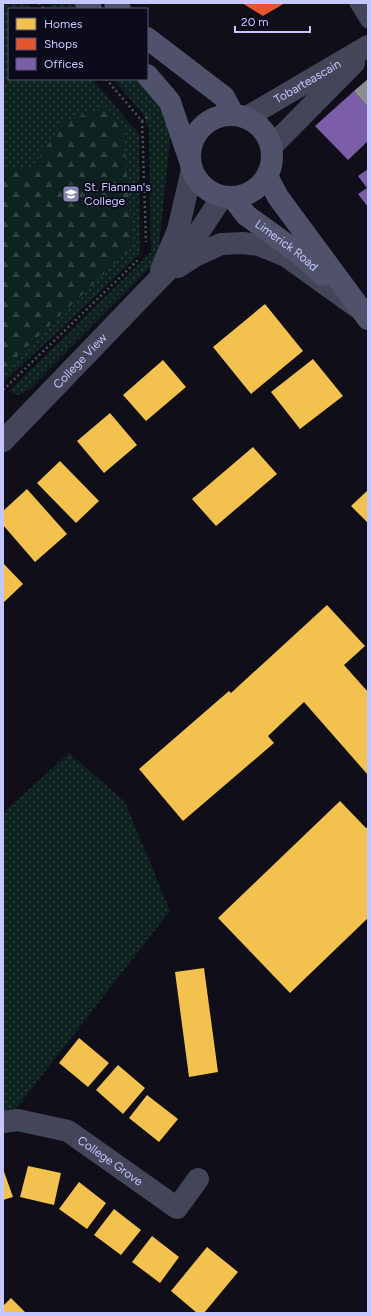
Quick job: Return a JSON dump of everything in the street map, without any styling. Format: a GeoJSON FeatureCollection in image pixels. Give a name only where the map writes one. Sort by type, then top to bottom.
{"type":"FeatureCollection","features":[{"type":"Feature","properties":{"kind":"main road"},"geometry":{"type":"LineString","coordinates":[[148,39],[224,97],[240,116],[263,129],[272,146],[272,164],[268,176],[255,190],[228,197],[207,191],[190,165],[170,102],[148,76]]}},
{"type":"Feature","properties":{"kind":"main road"},"geometry":{"type":"LineString","coordinates":[[190,165],[194,137],[204,124],[218,116],[240,116]]}},
{"type":"Feature","properties":{"kind":"main road","name":"Limerick Road"},"geometry":{"type":"LineString","coordinates":[[268,176],[278,197],[364,314]]}},
{"type":"Feature","properties":{"kind":"main road","name":"Limerick Road"},"geometry":{"type":"LineString","coordinates":[[228,197],[246,215],[301,255],[364,314]]}},
{"type":"Feature","properties":{"kind":"street","name":"Tobarteascain"},"geometry":{"type":"LineString","coordinates":[[240,116],[368,46]]}},
{"type":"Feature","properties":{"kind":"street","name":"Tobarteascain"},"geometry":{"type":"LineString","coordinates":[[272,146],[368,50]]}},
{"type":"Feature","properties":{"kind":"street","name":"College View"},"geometry":{"type":"LineString","coordinates":[[157,281],[178,230],[190,165]]}},
{"type":"Feature","properties":{"kind":"street","name":"College View"},"geometry":{"type":"LineString","coordinates":[[3,441],[185,252],[228,197]]}},
{"type":"Feature","properties":{"kind":"street","name":"College View"},"geometry":{"type":"LineString","coordinates":[[157,281],[194,256],[222,244],[243,243],[259,245],[286,256],[364,314]]}},
{"type":"Feature","properties":{"kind":"street","name":"College Grove"},"geometry":{"type":"LineString","coordinates":[[3,1122],[18,1120],[68,1131],[177,1208],[198,1179]]}},
{"type":"Feature","properties":{"kind":"lane"},"geometry":{"type":"LineString","coordinates":[[357,3],[368,21]]}},
{"type":"Feature","properties":{"kind":"path"},"geometry":{"type":"LineString","coordinates":[[107,80],[142,121],[146,244]]}},
{"type":"Feature","properties":{"kind":"path"},"geometry":{"type":"LineString","coordinates":[[142,121],[170,102]]}},
{"type":"Feature","properties":{"kind":"path"},"geometry":{"type":"LineString","coordinates":[[3,390],[143,256]]}},
{"type":"Feature","properties":{"kind":"green space","name":"St. Flannan's College"},"geometry":{"type":"Polygon","coordinates":[[[3,3],[27,3],[31,8],[8,8],[8,80],[93,80],[139,134],[140,254],[3,383],[3,3]]]}},
{"type":"Feature","properties":{"kind":"green space"},"geometry":{"type":"Polygon","coordinates":[[[47,3],[74,3],[78,8],[51,8],[47,3]]]}},
{"type":"Feature","properties":{"kind":"green space"},"geometry":{"type":"Polygon","coordinates":[[[114,80],[140,80],[154,96],[169,120],[170,140],[158,257],[142,276],[30,389],[18,395],[9,391],[151,252],[149,129],[143,114],[114,80]]]}},
{"type":"Feature","properties":{"kind":"green space","name":"St. Flannan's College"},"geometry":{"type":"Polygon","coordinates":[[[106,107],[123,130],[133,246],[3,370],[3,169],[31,168],[64,122],[106,107]]]}},
{"type":"Feature","properties":{"kind":"green space"},"geometry":{"type":"Polygon","coordinates":[[[69,753],[125,802],[170,911],[15,1110],[3,1110],[3,813],[69,753]]]}},
{"type":"Feature","properties":{"kind":"building: Homes"},"geometry":{"type":"Polygon","coordinates":[[[265,304],[303,351],[251,394],[213,347],[265,304]]]}},
{"type":"Feature","properties":{"kind":"building: Homes"},"geometry":{"type":"Polygon","coordinates":[[[313,359],[343,396],[300,429],[271,392],[313,359]]]}},
{"type":"Feature","properties":{"kind":"building: Homes"},"geometry":{"type":"Polygon","coordinates":[[[163,360],[186,387],[146,421],[123,395],[163,360]]]}},
{"type":"Feature","properties":{"kind":"building: Homes"},"geometry":{"type":"Polygon","coordinates":[[[110,413],[137,445],[104,473],[77,441],[110,413]]]}},
{"type":"Feature","properties":{"kind":"building: Homes"},"geometry":{"type":"Polygon","coordinates":[[[253,447],[277,474],[216,526],[192,499],[253,447]]]}},
{"type":"Feature","properties":{"kind":"building: Homes"},"geometry":{"type":"Polygon","coordinates":[[[60,461],[99,501],[76,523],[37,483],[60,461]]]}},
{"type":"Feature","properties":{"kind":"building: Homes"},"geometry":{"type":"Polygon","coordinates":[[[27,489],[67,534],[35,562],[3,525],[3,511],[27,489]]]}},
{"type":"Feature","properties":{"kind":"building: Homes"},"geometry":{"type":"Polygon","coordinates":[[[368,490],[368,523],[351,506],[368,490]]]}},
{"type":"Feature","properties":{"kind":"building: Homes"},"geometry":{"type":"Polygon","coordinates":[[[3,563],[23,584],[3,603],[3,563]]]}},
{"type":"Feature","properties":{"kind":"building: Homes"},"geometry":{"type":"Polygon","coordinates":[[[327,605],[365,646],[344,665],[368,692],[368,775],[304,702],[268,736],[274,743],[183,821],[139,769],[229,691],[231,693],[327,605]]]}},
{"type":"Feature","properties":{"kind":"building: Homes"},"geometry":{"type":"Polygon","coordinates":[[[340,801],[366,828],[368,827],[368,918],[290,993],[218,918],[340,801]]]}},
{"type":"Feature","properties":{"kind":"building: Homes"},"geometry":{"type":"Polygon","coordinates":[[[204,968],[218,1072],[189,1077],[175,972],[204,968]]]}},
{"type":"Feature","properties":{"kind":"building: Homes"},"geometry":{"type":"Polygon","coordinates":[[[79,1038],[109,1063],[88,1087],[59,1063],[79,1038]]]}},
{"type":"Feature","properties":{"kind":"building: Homes"},"geometry":{"type":"Polygon","coordinates":[[[118,1065],[145,1088],[123,1114],[96,1090],[118,1065]]]}},
{"type":"Feature","properties":{"kind":"building: Homes"},"geometry":{"type":"Polygon","coordinates":[[[147,1095],[178,1119],[159,1142],[129,1118],[147,1095]]]}},
{"type":"Feature","properties":{"kind":"building: Homes"},"geometry":{"type":"Polygon","coordinates":[[[28,1166],[61,1173],[54,1205],[20,1197],[28,1166]]]}},
{"type":"Feature","properties":{"kind":"building: Homes"},"geometry":{"type":"Polygon","coordinates":[[[3,1169],[13,1197],[3,1200],[3,1169]]]}},
{"type":"Feature","properties":{"kind":"building: Homes"},"geometry":{"type":"Polygon","coordinates":[[[79,1182],[106,1203],[87,1229],[59,1209],[79,1182]]]}},
{"type":"Feature","properties":{"kind":"building: Homes"},"geometry":{"type":"Polygon","coordinates":[[[114,1209],[141,1230],[121,1255],[94,1235],[114,1209]]]}},
{"type":"Feature","properties":{"kind":"building: Homes"},"geometry":{"type":"Polygon","coordinates":[[[152,1236],[179,1257],[160,1283],[132,1262],[152,1236]]]}},
{"type":"Feature","properties":{"kind":"building: Homes"},"geometry":{"type":"Polygon","coordinates":[[[207,1247],[238,1272],[204,1313],[197,1313],[171,1291],[207,1247]]]}},
{"type":"Feature","properties":{"kind":"building: Homes"},"geometry":{"type":"Polygon","coordinates":[[[11,1298],[26,1313],[3,1313],[3,1306],[11,1298]]]}},
{"type":"Feature","properties":{"kind":"building: Shops"},"geometry":{"type":"Polygon","coordinates":[[[242,3],[285,3],[263,16],[242,3]]]}},
{"type":"Feature","properties":{"kind":"building: Offices"},"geometry":{"type":"Polygon","coordinates":[[[354,91],[368,107],[368,141],[348,160],[315,126],[354,91]]]}},
{"type":"Feature","properties":{"kind":"building: Offices"},"geometry":{"type":"Polygon","coordinates":[[[368,169],[368,207],[358,194],[367,188],[358,176],[368,169]]]}},
{"type":"Feature","properties":{"kind":"building: Industry"},"geometry":{"type":"Polygon","coordinates":[[[368,79],[368,107],[354,91],[368,79]]]}},
{"type":"Feature","properties":{"kind":"place","name":"St. Flannan's College"},"geometry":{"type":"Point","coordinates":[71,194]}}]}
